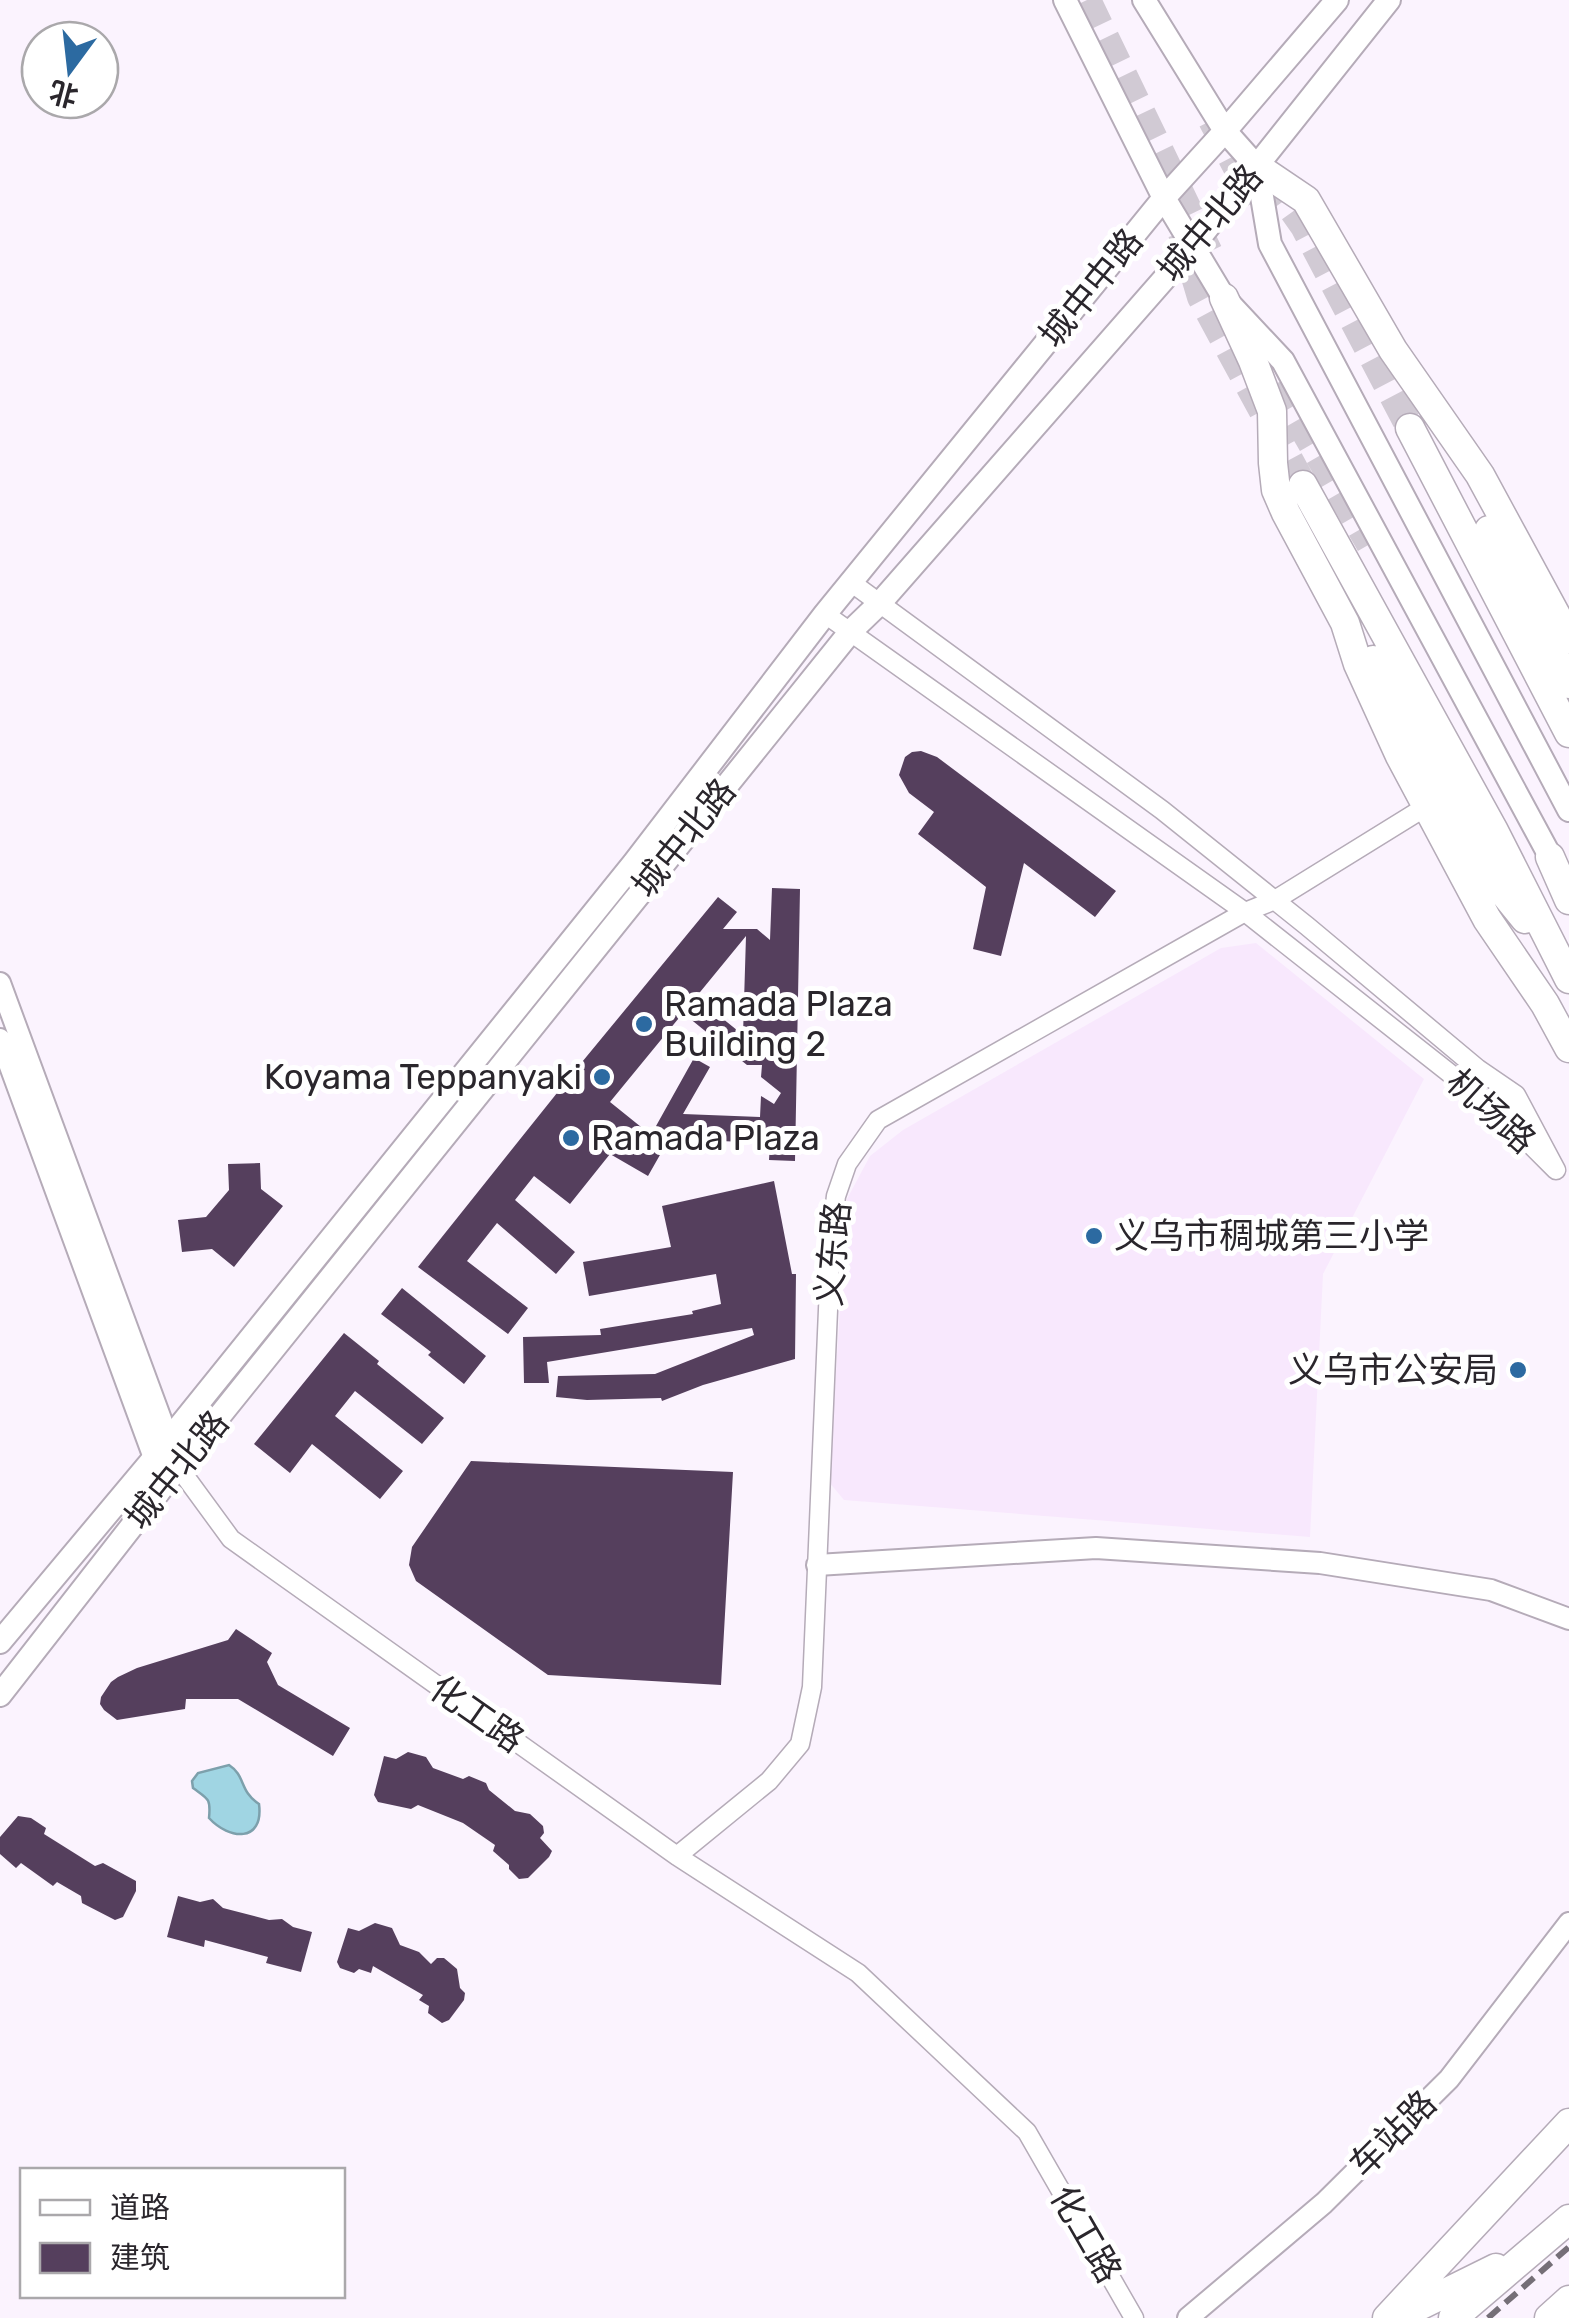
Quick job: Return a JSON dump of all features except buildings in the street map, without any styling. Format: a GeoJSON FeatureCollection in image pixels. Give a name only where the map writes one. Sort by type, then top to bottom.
{"type":"FeatureCollection","features":[{"type":"Feature","properties":{"kind":"highway"},"geometry":{"type":"LineString","coordinates":[[1258,167],[1306,200],[1394,350],[1569,684]]}},
{"type":"Feature","properties":{"kind":"highway"},"geometry":{"type":"LineString","coordinates":[[1224,298],[1272,411],[1272,463],[1276,490],[1286,513],[1345,623],[1372,657],[1482,866],[1569,979]]}},
{"type":"Feature","properties":{"kind":"highway"},"geometry":{"type":"LineString","coordinates":[[1394,350],[1480,474],[1569,638]]}},
{"type":"Feature","properties":{"kind":"highway"},"geometry":{"type":"LineString","coordinates":[[1410,428],[1569,732]]}},
{"type":"Feature","properties":{"kind":"highway"},"geometry":{"type":"LineString","coordinates":[[1303,486],[1494,831],[1569,979]]}},
{"type":"Feature","properties":{"kind":"highway"},"geometry":{"type":"LineString","coordinates":[[1345,623],[1377,710],[1426,806],[1487,919],[1545,1004],[1569,1048]]}},
{"type":"Feature","properties":{"kind":"highway"},"geometry":{"type":"LineString","coordinates":[[1550,856],[1569,900]]}},
{"type":"Feature","properties":{"kind":"highway"},"geometry":{"type":"LineString","coordinates":[[1386,2318],[1569,2123]]}},
{"type":"Feature","properties":{"kind":"highway"},"geometry":{"type":"LineString","coordinates":[[1453,2318],[1569,2219]]}},
{"type":"Feature","properties":{"kind":"highway"},"geometry":{"type":"LineString","coordinates":[[1404,2318],[1537,2248]]}},
{"type":"Feature","properties":{"kind":"highway"},"geometry":{"type":"LineString","coordinates":[[1549,2318],[1569,2300]]}},
{"type":"Feature","properties":{"kind":"main road"},"geometry":{"type":"LineString","coordinates":[[1066,0],[1164,198],[1224,298],[1283,361],[1569,890]]}},
{"type":"Feature","properties":{"kind":"main road"},"geometry":{"type":"LineString","coordinates":[[1144,0],[1225,131],[1258,167],[1270,244],[1569,810]]}},
{"type":"Feature","properties":{"kind":"main road","name":"城中中路"},"geometry":{"type":"LineString","coordinates":[[852,583],[1164,198],[1337,0]]}},
{"type":"Feature","properties":{"kind":"main road","name":"城中北路"},"geometry":{"type":"LineString","coordinates":[[0,1694],[851,631],[880,603],[1192,246],[1389,0]]}},
{"type":"Feature","properties":{"kind":"main road","name":"城中北路"},"geometry":{"type":"LineString","coordinates":[[0,1642],[170,1440],[634,862],[852,583]]}},
{"type":"Feature","properties":{"kind":"street","name":"机场路"},"geometry":{"type":"LineString","coordinates":[[852,583],[1162,810],[1478,1069],[1516,1095],[1562,1176]]}},
{"type":"Feature","properties":{"kind":"street","name":"机场路"},"geometry":{"type":"LineString","coordinates":[[825,614],[1245,912],[1495,1110],[1562,1176]]}},
{"type":"Feature","properties":{"kind":"street","name":"义东路"},"geometry":{"type":"LineString","coordinates":[[677,1856],[769,1781],[800,1744],[812,1687],[836,1196],[847,1164],[878,1120],[1245,912],[1275,900],[1426,806]]}},
{"type":"Feature","properties":{"kind":"street","name":"化工路"},"geometry":{"type":"LineString","coordinates":[[0,982],[170,1440],[172,1477]]}},
{"type":"Feature","properties":{"kind":"street","name":"化工路"},"geometry":{"type":"LineString","coordinates":[[0,1040],[154,1458],[231,1539],[677,1856],[858,1973],[1027,2132],[1134,2318]]}},
{"type":"Feature","properties":{"kind":"street"},"geometry":{"type":"LineString","coordinates":[[817,1565],[1096,1548],[1320,1563],[1490,1590],[1569,1619]]}},
{"type":"Feature","properties":{"kind":"street","name":"车站路"},"geometry":{"type":"LineString","coordinates":[[1188,2318],[1324,2203],[1449,2079],[1569,1923]]}},
{"type":"Feature","properties":{"kind":"shaded area","name":"义乌市稠城第三小学"},"geometry":{"type":"Polygon","coordinates":[[[1256,943],[1424,1079],[1323,1274],[1310,1537],[844,1500],[829,1482],[847,1199],[870,1156],[903,1130],[1221,948],[1256,943]]]}},
{"type":"Feature","properties":{"kind":"water"},"geometry":{"type":"Polygon","coordinates":[[[229,1765],[259,1804],[256,1826],[243,1834],[226,1831],[209,1818],[207,1800],[193,1788],[192,1781],[198,1773],[229,1765]]]}},
{"type":"Feature","properties":{"kind":"tunnel"},"geometry":{"type":"LineString","coordinates":[[1087,0],[1210,255]]}},
{"type":"Feature","properties":{"kind":"tunnel"},"geometry":{"type":"LineString","coordinates":[[1212,120],[1255,202]]}},
{"type":"Feature","properties":{"kind":"tunnel"},"geometry":{"type":"LineString","coordinates":[[1269,177],[1304,226],[1410,428]]}},
{"type":"Feature","properties":{"kind":"tunnel"},"geometry":{"type":"LineString","coordinates":[[1182,233],[1201,297],[1303,485]]}},
{"type":"Feature","properties":{"kind":"tunnel"},"geometry":{"type":"LineString","coordinates":[[1256,347],[1370,544]]}},
{"type":"Feature","properties":{"kind":"railway"},"geometry":{"type":"LineString","coordinates":[[1488,2318],[1569,2247]]}},
{"type":"Feature","properties":{"kind":"place","name":"Ramada Plaza Building 2"},"geometry":{"type":"Point","coordinates":[644,1024]}},
{"type":"Feature","properties":{"kind":"place","name":"Koyama Teppanyaki"},"geometry":{"type":"Point","coordinates":[602,1077]}},
{"type":"Feature","properties":{"kind":"place","name":"Ramada Plaza"},"geometry":{"type":"Point","coordinates":[571,1138]}},
{"type":"Feature","properties":{"kind":"place","name":"义乌市稠城第三小学"},"geometry":{"type":"Point","coordinates":[1094,1236]}},
{"type":"Feature","properties":{"kind":"place","name":"义乌市公安局"},"geometry":{"type":"Point","coordinates":[1518,1370]}}]}
